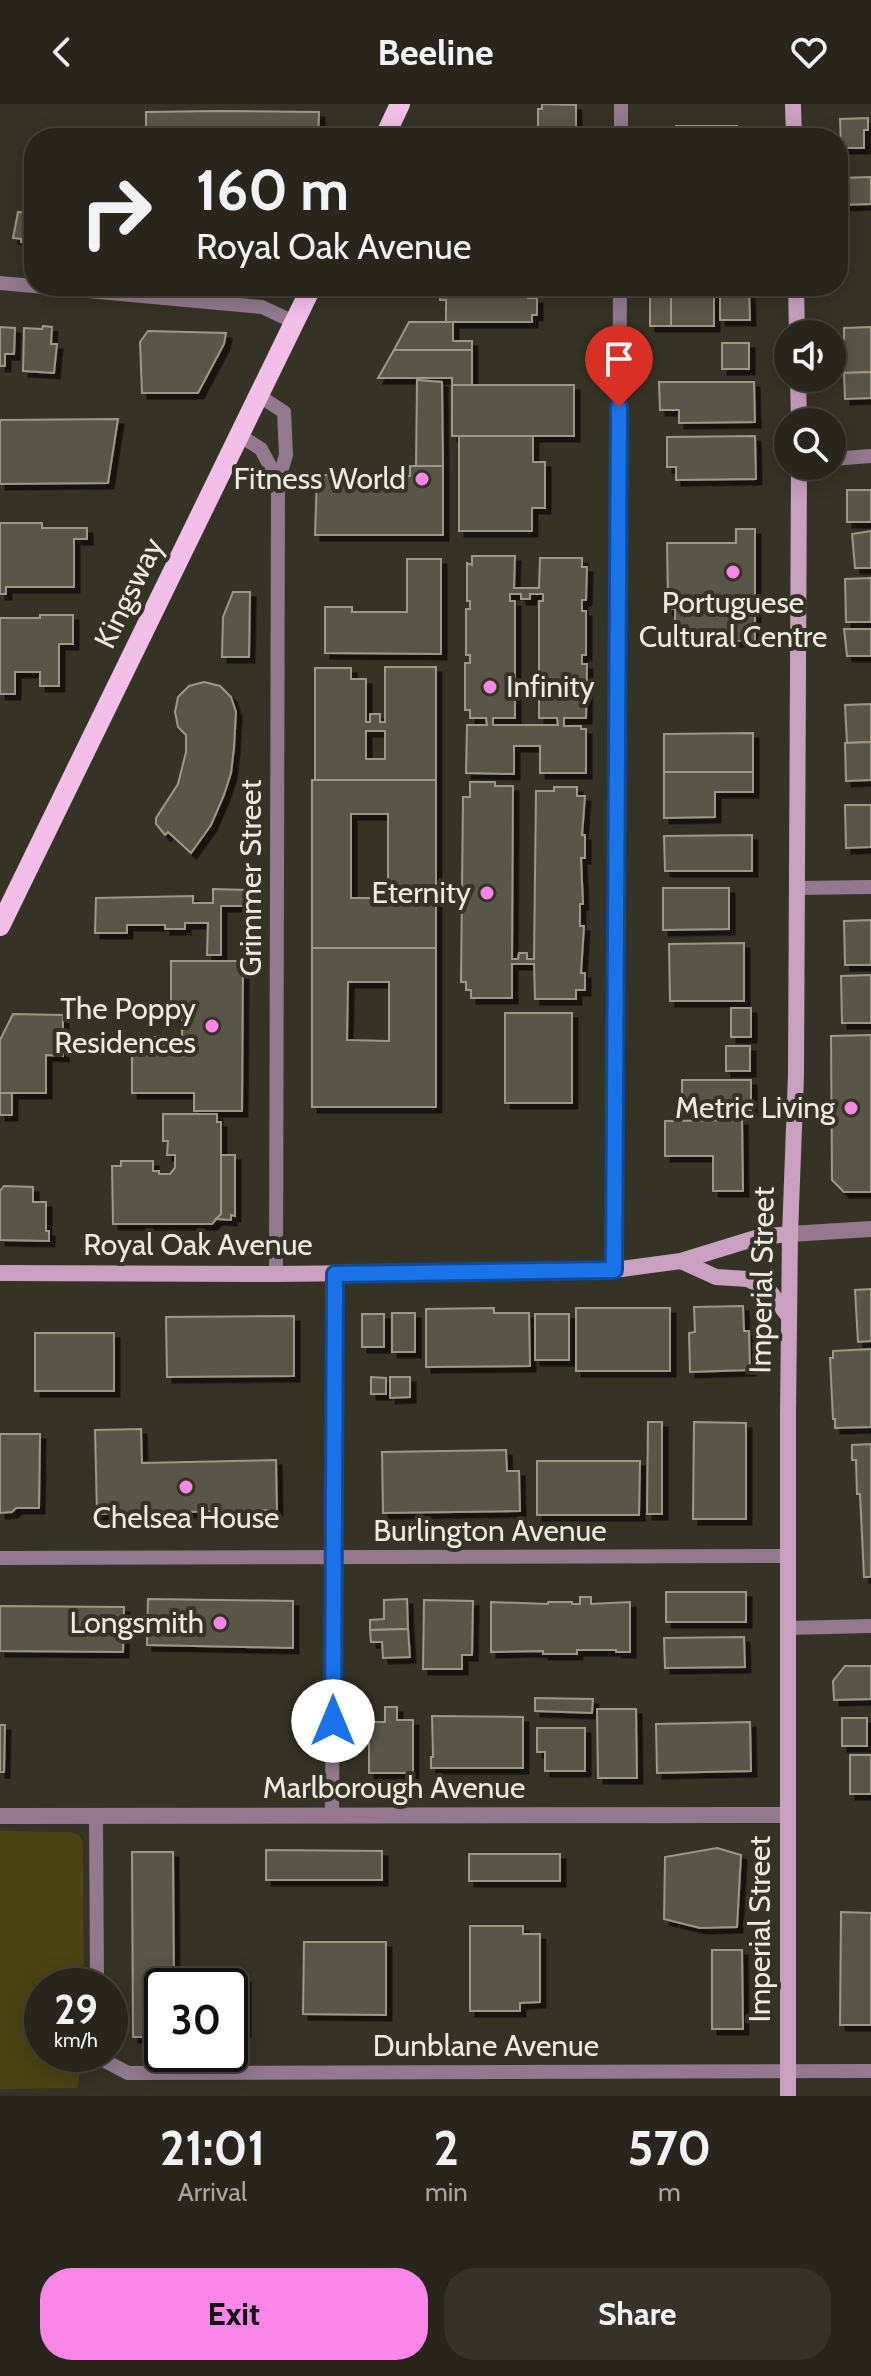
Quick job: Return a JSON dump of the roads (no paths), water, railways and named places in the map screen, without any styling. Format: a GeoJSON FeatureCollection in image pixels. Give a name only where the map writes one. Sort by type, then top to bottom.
{"type":"FeatureCollection","features":[{"type":"Feature","properties":{"kind":"main road"},"geometry":{"type":"LineString","coordinates":[[389,128],[400,104]]}},
{"type":"Feature","properties":{"kind":"main road"},"geometry":{"type":"LineString","coordinates":[[793,104],[794,128]]}},
{"type":"Feature","properties":{"kind":"main road","name":"Kingsway"},"geometry":{"type":"LineString","coordinates":[[0,926],[307,296]]}},
{"type":"Feature","properties":{"kind":"main road"},"geometry":{"type":"LineString","coordinates":[[796,296],[797,320]]}},
{"type":"Feature","properties":{"kind":"main road","name":"Imperial Street"},"geometry":{"type":"LineString","coordinates":[[788,2096],[789,1317],[796,1075],[799,480]]}},
{"type":"Feature","properties":{"kind":"main road","name":"Royal Oak Avenue"},"geometry":{"type":"LineString","coordinates":[[0,1273],[335,1274],[614,1270],[681,1261],[759,1237],[790,1234]]}},
{"type":"Feature","properties":{"kind":"main road"},"geometry":{"type":"LineString","coordinates":[[681,1261],[716,1277],[748,1279],[758,1284],[771,1293],[789,1317]]}},
{"type":"Feature","properties":{"kind":"street"},"geometry":{"type":"LineString","coordinates":[[621,104],[621,128]]}},
{"type":"Feature","properties":{"kind":"street"},"geometry":{"type":"LineString","coordinates":[[0,283],[24,285]]}},
{"type":"Feature","properties":{"kind":"street"},"geometry":{"type":"LineString","coordinates":[[142,296],[262,307],[294,322]]}},
{"type":"Feature","properties":{"kind":"street"},"geometry":{"type":"LineString","coordinates":[[614,1270],[620,296]]}},
{"type":"Feature","properties":{"kind":"street","name":"Grimmer Street"},"geometry":{"type":"LineString","coordinates":[[258,395],[284,412],[286,455],[278,482],[276,1274]]}},
{"type":"Feature","properties":{"kind":"street","name":"Grimmer Street"},"geometry":{"type":"LineString","coordinates":[[239,435],[261,449],[278,482]]}},
{"type":"Feature","properties":{"kind":"street"},"geometry":{"type":"LineString","coordinates":[[846,458],[871,456]]}},
{"type":"Feature","properties":{"kind":"street"},"geometry":{"type":"LineString","coordinates":[[798,888],[871,887]]}},
{"type":"Feature","properties":{"kind":"street","name":"Royal Oak Avenue"},"geometry":{"type":"LineString","coordinates":[[790,1234],[871,1229]]}},
{"type":"Feature","properties":{"kind":"street"},"geometry":{"type":"LineString","coordinates":[[332,1816],[335,1274]]}},
{"type":"Feature","properties":{"kind":"street","name":"Burlington Avenue"},"geometry":{"type":"LineString","coordinates":[[0,1558],[788,1556]]}},
{"type":"Feature","properties":{"kind":"street"},"geometry":{"type":"LineString","coordinates":[[788,1628],[871,1626]]}},
{"type":"Feature","properties":{"kind":"street","name":"Marlborough Avenue"},"geometry":{"type":"LineString","coordinates":[[0,1816],[788,1815]]}},
{"type":"Feature","properties":{"kind":"street"},"geometry":{"type":"LineString","coordinates":[[96,1816],[97,1968]]}},
{"type":"Feature","properties":{"kind":"street","name":"Dunblane Avenue"},"geometry":{"type":"LineString","coordinates":[[126,2072],[871,2071]]}},
{"type":"Feature","properties":{"kind":"place","name":"Fitness World"},"geometry":{"type":"Point","coordinates":[422,479]}},
{"type":"Feature","properties":{"kind":"place","name":"Portuguese Cultural Centre"},"geometry":{"type":"Point","coordinates":[733,572]}},
{"type":"Feature","properties":{"kind":"place","name":"Infinity"},"geometry":{"type":"Point","coordinates":[490,687]}},
{"type":"Feature","properties":{"kind":"place","name":"Eternity"},"geometry":{"type":"Point","coordinates":[487,893]}},
{"type":"Feature","properties":{"kind":"place","name":"The Poppy Residences"},"geometry":{"type":"Point","coordinates":[212,1026]}},
{"type":"Feature","properties":{"kind":"place","name":"Metric Living"},"geometry":{"type":"Point","coordinates":[851,1108]}},
{"type":"Feature","properties":{"kind":"place","name":"Chelsea House"},"geometry":{"type":"Point","coordinates":[186,1487]}},
{"type":"Feature","properties":{"kind":"place","name":"Longsmith"},"geometry":{"type":"Point","coordinates":[220,1623]}}]}
